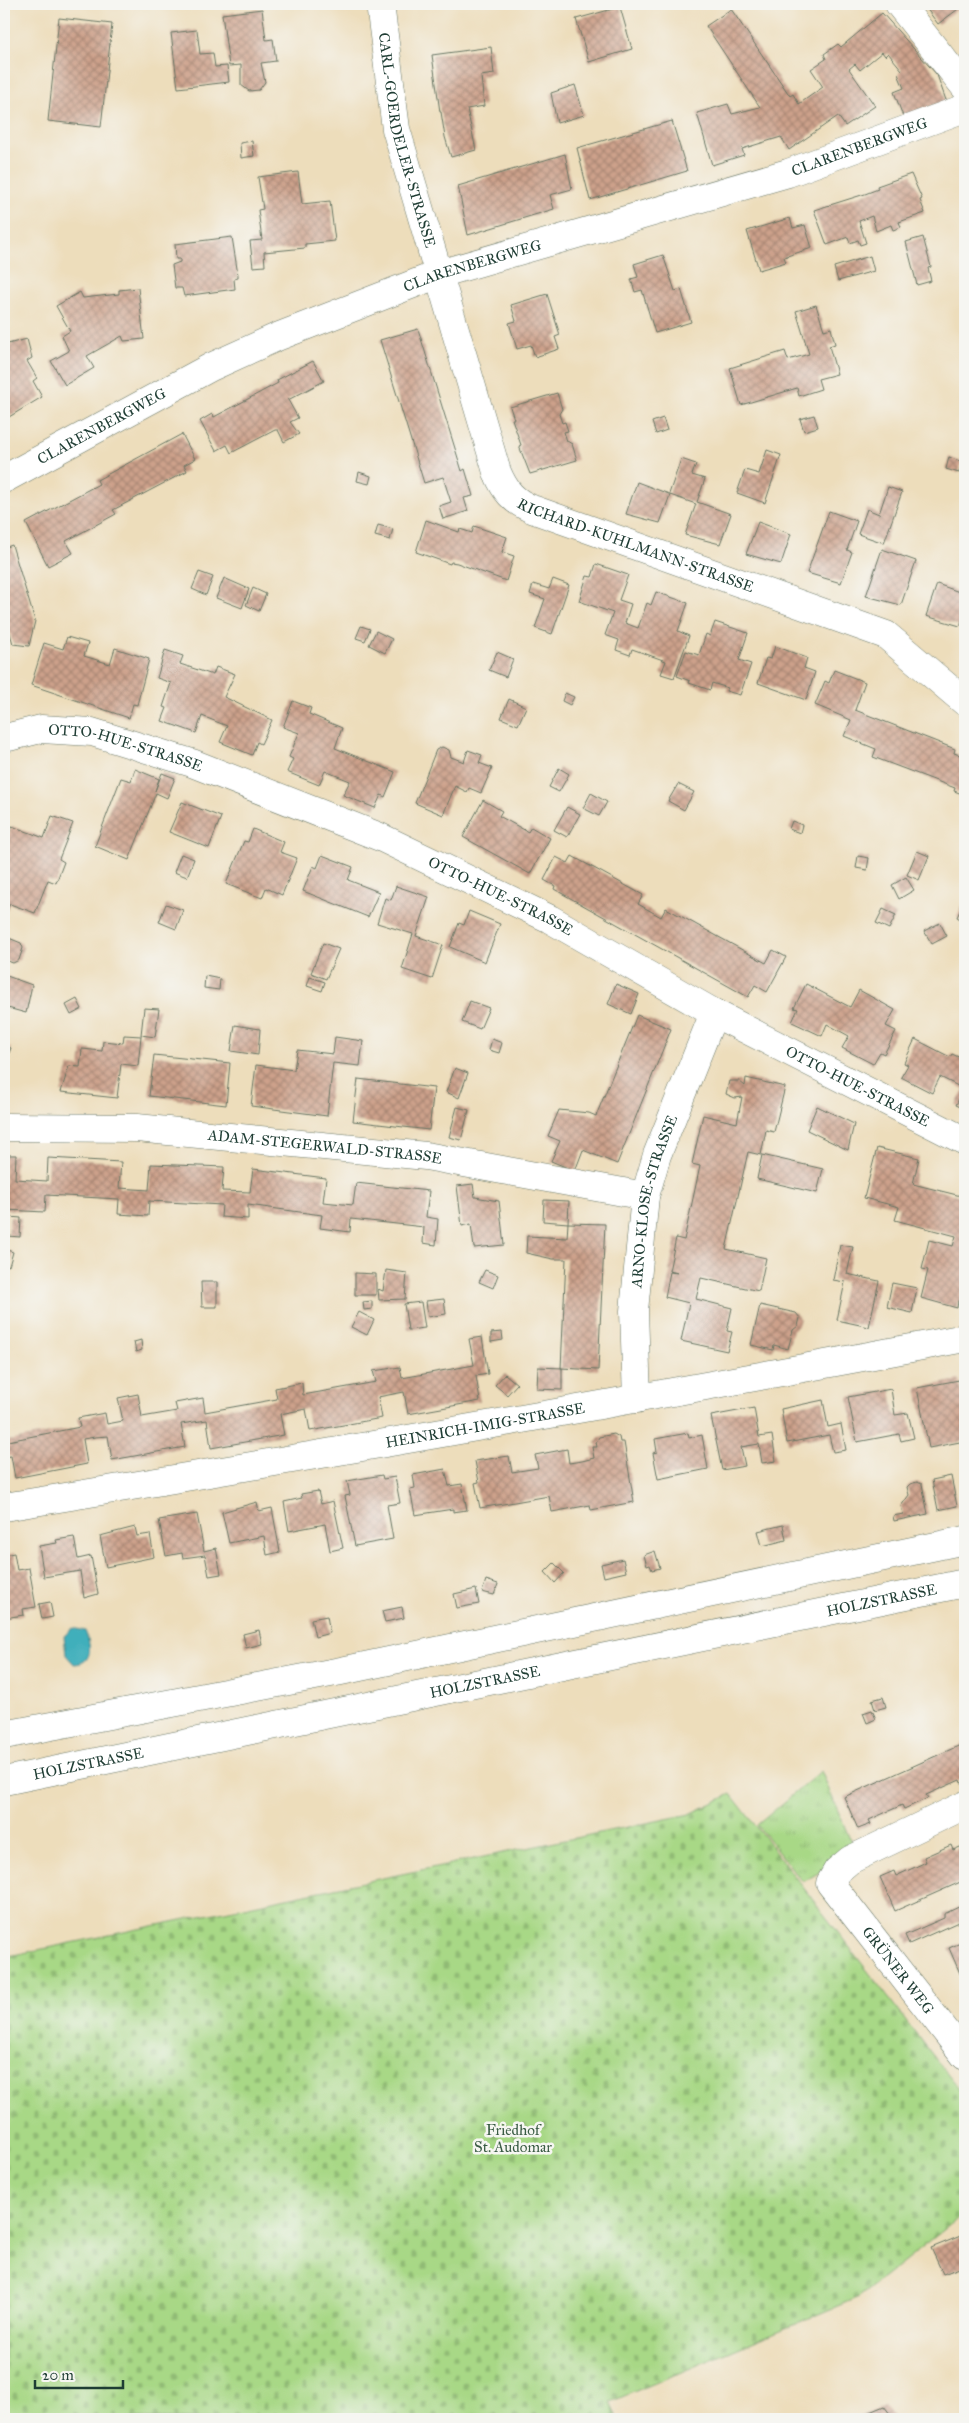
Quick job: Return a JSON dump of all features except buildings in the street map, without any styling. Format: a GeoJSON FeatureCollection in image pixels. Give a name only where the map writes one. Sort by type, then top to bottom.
{"type":"FeatureCollection","features":[{"type":"Feature","properties":{"kind":"street","name":"CARL-GOERDELER-STRASSE"},"geometry":{"type":"LineString","coordinates":[[380,4],[396,129],[439,274]]}},
{"type":"Feature","properties":{"kind":"street"},"geometry":{"type":"LineString","coordinates":[[899,4],[965,87]]}},
{"type":"Feature","properties":{"kind":"street","name":"CLARENBERGWEG"},"geometry":{"type":"LineString","coordinates":[[4,479],[211,367],[277,337],[439,274],[788,173],[965,108]]}},
{"type":"Feature","properties":{"kind":"street","name":"RICHARD-KUHLMANN-STRASSE"},"geometry":{"type":"LineString","coordinates":[[439,274],[497,472],[504,490],[517,502],[886,635],[965,702]]}},
{"type":"Feature","properties":{"kind":"street","name":"OTTO-HUE-STRASSE"},"geometry":{"type":"LineString","coordinates":[[5,736],[41,729],[92,732],[192,763],[389,841],[550,919],[714,1013],[965,1141]]}},
{"type":"Feature","properties":{"kind":"street","name":"ARNO-KLOSE-STRASSE"},"geometry":{"type":"LineString","coordinates":[[637,1399],[634,1311],[645,1196],[657,1155],[714,1013]]}},
{"type":"Feature","properties":{"kind":"street","name":"ADAM-STEGERWALD-STRASSE"},"geometry":{"type":"LineString","coordinates":[[4,1127],[137,1128],[426,1156],[645,1196]]}},
{"type":"Feature","properties":{"kind":"street","name":"HEINRICH-IMIG-STRASSE"},"geometry":{"type":"LineString","coordinates":[[4,1507],[211,1474],[637,1399],[965,1338]]}},
{"type":"Feature","properties":{"kind":"street"},"geometry":{"type":"LineString","coordinates":[[4,1735],[341,1671],[965,1540]]}},
{"type":"Feature","properties":{"kind":"street","name":"HOLZSTRASSE"},"geometry":{"type":"LineString","coordinates":[[4,1781],[965,1583]]}},
{"type":"Feature","properties":{"kind":"street","name":"GRÜNER WEG"},"geometry":{"type":"LineString","coordinates":[[965,1805],[850,1860],[837,1871],[830,1883],[965,2056]]}},
{"type":"Feature","properties":{"kind":"green space"},"geometry":{"type":"Polygon","coordinates":[[[821,1771],[855,1851],[803,1882],[757,1825],[821,1771]]]}},
{"type":"Feature","properties":{"kind":"green space","name":"Friedhof St. Audomar"},"geometry":{"type":"Polygon","coordinates":[[[731,1794],[965,2097],[965,2213],[859,2297],[610,2402],[618,2419],[4,2419],[4,1957],[690,1814],[731,1794]]]}},
{"type":"Feature","properties":{"kind":"water"},"geometry":{"type":"Polygon","coordinates":[[[73,1628],[85,1631],[89,1642],[88,1657],[85,1661],[74,1664],[66,1655],[64,1636],[73,1628]]]}}]}
